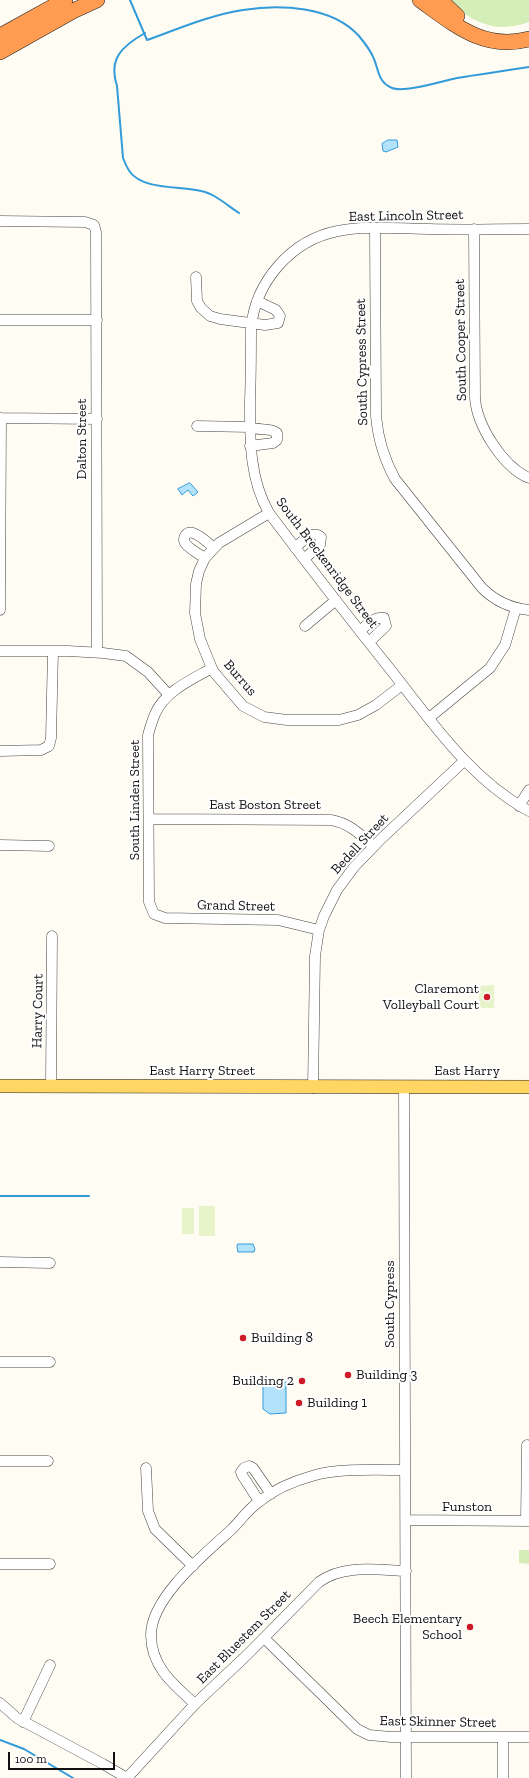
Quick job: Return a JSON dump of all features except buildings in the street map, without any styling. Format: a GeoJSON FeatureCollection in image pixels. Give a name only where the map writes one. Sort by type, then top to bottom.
{"type":"FeatureCollection","features":[{"type":"Feature","properties":{"kind":"highway"},"geometry":{"type":"LineString","coordinates":[[0,36],[65,0]]}},
{"type":"Feature","properties":{"kind":"highway"},"geometry":{"type":"LineString","coordinates":[[0,52],[96,0]]}},
{"type":"Feature","properties":{"kind":"highway"},"geometry":{"type":"LineString","coordinates":[[420,0],[463,30],[477,36],[505,43],[529,39]]}},
{"type":"Feature","properties":{"kind":"highway"},"geometry":{"type":"LineString","coordinates":[[440,0],[459,17],[484,32],[510,35],[529,32]]}},
{"type":"Feature","properties":{"kind":"main road","name":"East Harry Street"},"geometry":{"type":"LineString","coordinates":[[0,1086],[313,1088],[404,1087]]}},
{"type":"Feature","properties":{"kind":"main road","name":"East Harry"},"geometry":{"type":"LineString","coordinates":[[404,1087],[529,1087]]}},
{"type":"Feature","properties":{"kind":"street","name":"Dalton Street"},"geometry":{"type":"LineString","coordinates":[[0,221],[85,222],[94,225],[96,234],[97,419],[96,652]]}},
{"type":"Feature","properties":{"kind":"street","name":"East Lincoln Street"},"geometry":{"type":"LineString","coordinates":[[290,255],[312,240],[328,234],[350,229],[529,229]]}},
{"type":"Feature","properties":{"kind":"street","name":"South Cypress Street"},"geometry":{"type":"LineString","coordinates":[[375,229],[376,416],[378,434],[384,457],[395,479],[482,588],[498,601],[516,608],[529,610]]}},
{"type":"Feature","properties":{"kind":"street","name":"South Cooper Street"},"geometry":{"type":"LineString","coordinates":[[474,229],[475,398],[477,412],[485,432],[502,455],[517,471],[529,478]]}},
{"type":"Feature","properties":{"kind":"street","name":"South Breckenridge Street"},"geometry":{"type":"LineString","coordinates":[[290,255],[268,278],[257,301],[252,323],[250,446],[255,478],[262,499],[270,514],[295,548],[402,685],[464,761],[509,799],[529,811]]}},
{"type":"Feature","properties":{"kind":"street"},"geometry":{"type":"LineString","coordinates":[[196,277],[197,300],[201,308],[207,314],[216,319],[273,325],[278,323],[280,319],[278,312],[257,301]]}},
{"type":"Feature","properties":{"kind":"street"},"geometry":{"type":"LineString","coordinates":[[0,320],[96,320]]}},
{"type":"Feature","properties":{"kind":"street"},"geometry":{"type":"LineString","coordinates":[[0,610],[0,418],[97,419]]}},
{"type":"Feature","properties":{"kind":"street"},"geometry":{"type":"LineString","coordinates":[[197,426],[272,430],[277,436],[273,443],[250,446]]}},
{"type":"Feature","properties":{"kind":"street","name":"Burrus"},"geometry":{"type":"LineString","coordinates":[[270,514],[224,538],[205,558],[197,577],[195,613],[200,639],[212,668],[243,706],[264,717],[287,720],[339,720],[358,715],[376,705],[402,685]]}},
{"type":"Feature","properties":{"kind":"street"},"geometry":{"type":"LineString","coordinates":[[205,558],[185,543],[184,538],[186,534],[194,534],[214,547]]}},
{"type":"Feature","properties":{"kind":"street"},"geometry":{"type":"LineString","coordinates":[[295,548],[312,534],[317,534],[321,537],[320,545],[304,559]]}},
{"type":"Feature","properties":{"kind":"street"},"geometry":{"type":"LineString","coordinates":[[305,626],[336,600]]}},
{"type":"Feature","properties":{"kind":"street"},"geometry":{"type":"LineString","coordinates":[[429,718],[480,678],[493,664],[505,645],[516,608]]}},
{"type":"Feature","properties":{"kind":"street"},"geometry":{"type":"LineString","coordinates":[[360,631],[373,620],[379,617],[384,618],[386,626],[369,642]]}},
{"type":"Feature","properties":{"kind":"street"},"geometry":{"type":"LineString","coordinates":[[0,651],[96,652],[126,656],[148,672],[169,695]]}},
{"type":"Feature","properties":{"kind":"street"},"geometry":{"type":"LineString","coordinates":[[0,751],[41,750],[49,746],[52,738],[53,651]]}},
{"type":"Feature","properties":{"kind":"street","name":"South Linden Street"},"geometry":{"type":"LineString","coordinates":[[153,912],[149,902],[148,735],[155,714],[169,695],[185,683],[212,668]]}},
{"type":"Feature","properties":{"kind":"street","name":"Bedell Street"},"geometry":{"type":"LineString","coordinates":[[313,1088],[315,956],[319,930],[324,916],[337,890],[354,867],[373,846],[464,761]]}},
{"type":"Feature","properties":{"kind":"street"},"geometry":{"type":"LineString","coordinates":[[519,806],[529,790]]}},
{"type":"Feature","properties":{"kind":"street","name":"East Boston Street"},"geometry":{"type":"LineString","coordinates":[[148,819],[331,820],[341,822],[353,828],[373,846]]}},
{"type":"Feature","properties":{"kind":"street"},"geometry":{"type":"LineString","coordinates":[[0,845],[49,846]]}},
{"type":"Feature","properties":{"kind":"street","name":"Grand Street"},"geometry":{"type":"LineString","coordinates":[[153,912],[154,914],[165,918],[278,920],[319,930]]}},
{"type":"Feature","properties":{"kind":"street","name":"Harry Court"},"geometry":{"type":"LineString","coordinates":[[51,1087],[52,936]]}},
{"type":"Feature","properties":{"kind":"street","name":"South Cypress"},"geometry":{"type":"LineString","coordinates":[[404,1087],[406,1520]]}},
{"type":"Feature","properties":{"kind":"street"},"geometry":{"type":"LineString","coordinates":[[0,1262],[50,1263]]}},
{"type":"Feature","properties":{"kind":"street"},"geometry":{"type":"LineString","coordinates":[[0,1362],[50,1362]]}},
{"type":"Feature","properties":{"kind":"street"},"geometry":{"type":"LineString","coordinates":[[527,1445],[528,1521]]}},
{"type":"Feature","properties":{"kind":"street"},"geometry":{"type":"LineString","coordinates":[[0,1461],[48,1461]]}},
{"type":"Feature","properties":{"kind":"street"},"geometry":{"type":"LineString","coordinates":[[259,1501],[242,1475],[244,1468],[249,1466],[254,1468],[271,1494]]}},
{"type":"Feature","properties":{"kind":"street"},"geometry":{"type":"LineString","coordinates":[[146,1468],[148,1511],[155,1529],[193,1566]]}},
{"type":"Feature","properties":{"kind":"street"},"geometry":{"type":"LineString","coordinates":[[195,1704],[164,1674],[154,1654],[151,1635],[154,1618],[164,1598],[193,1566],[259,1501],[284,1486],[313,1475],[351,1470],[406,1470]]}},
{"type":"Feature","properties":{"kind":"street"},"geometry":{"type":"LineString","coordinates":[[406,1520],[406,1778]]}},
{"type":"Feature","properties":{"kind":"street","name":"Funston"},"geometry":{"type":"LineString","coordinates":[[406,1520],[528,1521]]}},
{"type":"Feature","properties":{"kind":"street"},"geometry":{"type":"LineString","coordinates":[[0,1564],[50,1564]]}},
{"type":"Feature","properties":{"kind":"street","name":"East Bluestem Street"},"geometry":{"type":"LineString","coordinates":[[127,1778],[195,1704],[264,1638],[319,1582],[331,1574],[348,1570],[406,1571]]}},
{"type":"Feature","properties":{"kind":"street","name":"East Skinner Street"},"geometry":{"type":"LineString","coordinates":[[264,1638],[357,1729],[369,1734],[406,1737],[529,1738]]}},
{"type":"Feature","properties":{"kind":"street"},"geometry":{"type":"LineString","coordinates":[[23,1722],[50,1665]]}},
{"type":"Feature","properties":{"kind":"street"},"geometry":{"type":"LineString","coordinates":[[0,1703],[23,1722],[127,1778]]}},
{"type":"Feature","properties":{"kind":"street"},"geometry":{"type":"LineString","coordinates":[[503,1737],[503,1778]]}},
{"type":"Feature","properties":{"kind":"green space"},"geometry":{"type":"Polygon","coordinates":[[[448,0],[529,0],[529,22],[506,27],[485,24],[466,15],[448,0]]]}},
{"type":"Feature","properties":{"kind":"green space","name":"Claremont Volleyball Court"},"geometry":{"type":"Polygon","coordinates":[[[494,985],[494,1008],[479,1008],[479,986],[494,985]]]}},
{"type":"Feature","properties":{"kind":"green space"},"geometry":{"type":"Polygon","coordinates":[[[199,1206],[215,1206],[215,1236],[199,1236],[199,1206]]]}},
{"type":"Feature","properties":{"kind":"green space"},"geometry":{"type":"Polygon","coordinates":[[[182,1208],[194,1208],[194,1234],[182,1234],[182,1208]]]}},
{"type":"Feature","properties":{"kind":"green space"},"geometry":{"type":"Polygon","coordinates":[[[519,1550],[529,1550],[529,1564],[519,1563],[519,1550]]]}},
{"type":"Feature","properties":{"kind":"water"},"geometry":{"type":"Polygon","coordinates":[[[388,140],[397,140],[398,147],[386,152],[383,151],[382,144],[388,140]]]}},
{"type":"Feature","properties":{"kind":"water"},"geometry":{"type":"Polygon","coordinates":[[[190,483],[198,492],[193,496],[188,490],[182,495],[178,489],[190,483]]]}},
{"type":"Feature","properties":{"kind":"water"},"geometry":{"type":"Polygon","coordinates":[[[238,1244],[253,1244],[255,1249],[254,1252],[238,1252],[238,1244]]]}},
{"type":"Feature","properties":{"kind":"water"},"geometry":{"type":"Polygon","coordinates":[[[270,1379],[273,1379],[276,1382],[286,1382],[286,1413],[270,1414],[263,1409],[263,1385],[267,1385],[267,1382],[270,1379]]]}},
{"type":"Feature","properties":{"kind":"waterway"},"geometry":{"type":"LineString","coordinates":[[130,0],[147,40],[206,19],[231,12],[258,8],[273,7],[305,10],[335,18],[348,26],[359,36],[373,56],[381,79],[387,86],[392,88],[414,88],[457,78],[529,67]]}},
{"type":"Feature","properties":{"kind":"waterway"},"geometry":{"type":"LineString","coordinates":[[145,33],[124,48],[119,54],[114,68],[123,158],[127,167],[136,178],[144,182],[153,185],[193,189],[206,192],[239,213]]}},
{"type":"Feature","properties":{"kind":"waterway"},"geometry":{"type":"LineString","coordinates":[[0,1196],[89,1196]]}},
{"type":"Feature","properties":{"kind":"waterway"},"geometry":{"type":"LineString","coordinates":[[0,1740],[24,1749],[73,1778]]}},
{"type":"Feature","properties":{"kind":"place","name":"Claremont Volleyball Court"},"geometry":{"type":"Point","coordinates":[487,997]}},
{"type":"Feature","properties":{"kind":"place","name":"Building 8"},"geometry":{"type":"Point","coordinates":[243,1338]}},
{"type":"Feature","properties":{"kind":"place","name":"Building 3"},"geometry":{"type":"Point","coordinates":[348,1375]}},
{"type":"Feature","properties":{"kind":"place","name":"Building 2"},"geometry":{"type":"Point","coordinates":[302,1381]}},
{"type":"Feature","properties":{"kind":"place","name":"Building 1"},"geometry":{"type":"Point","coordinates":[299,1403]}},
{"type":"Feature","properties":{"kind":"place","name":"Beech Elementary School"},"geometry":{"type":"Point","coordinates":[470,1627]}}]}
